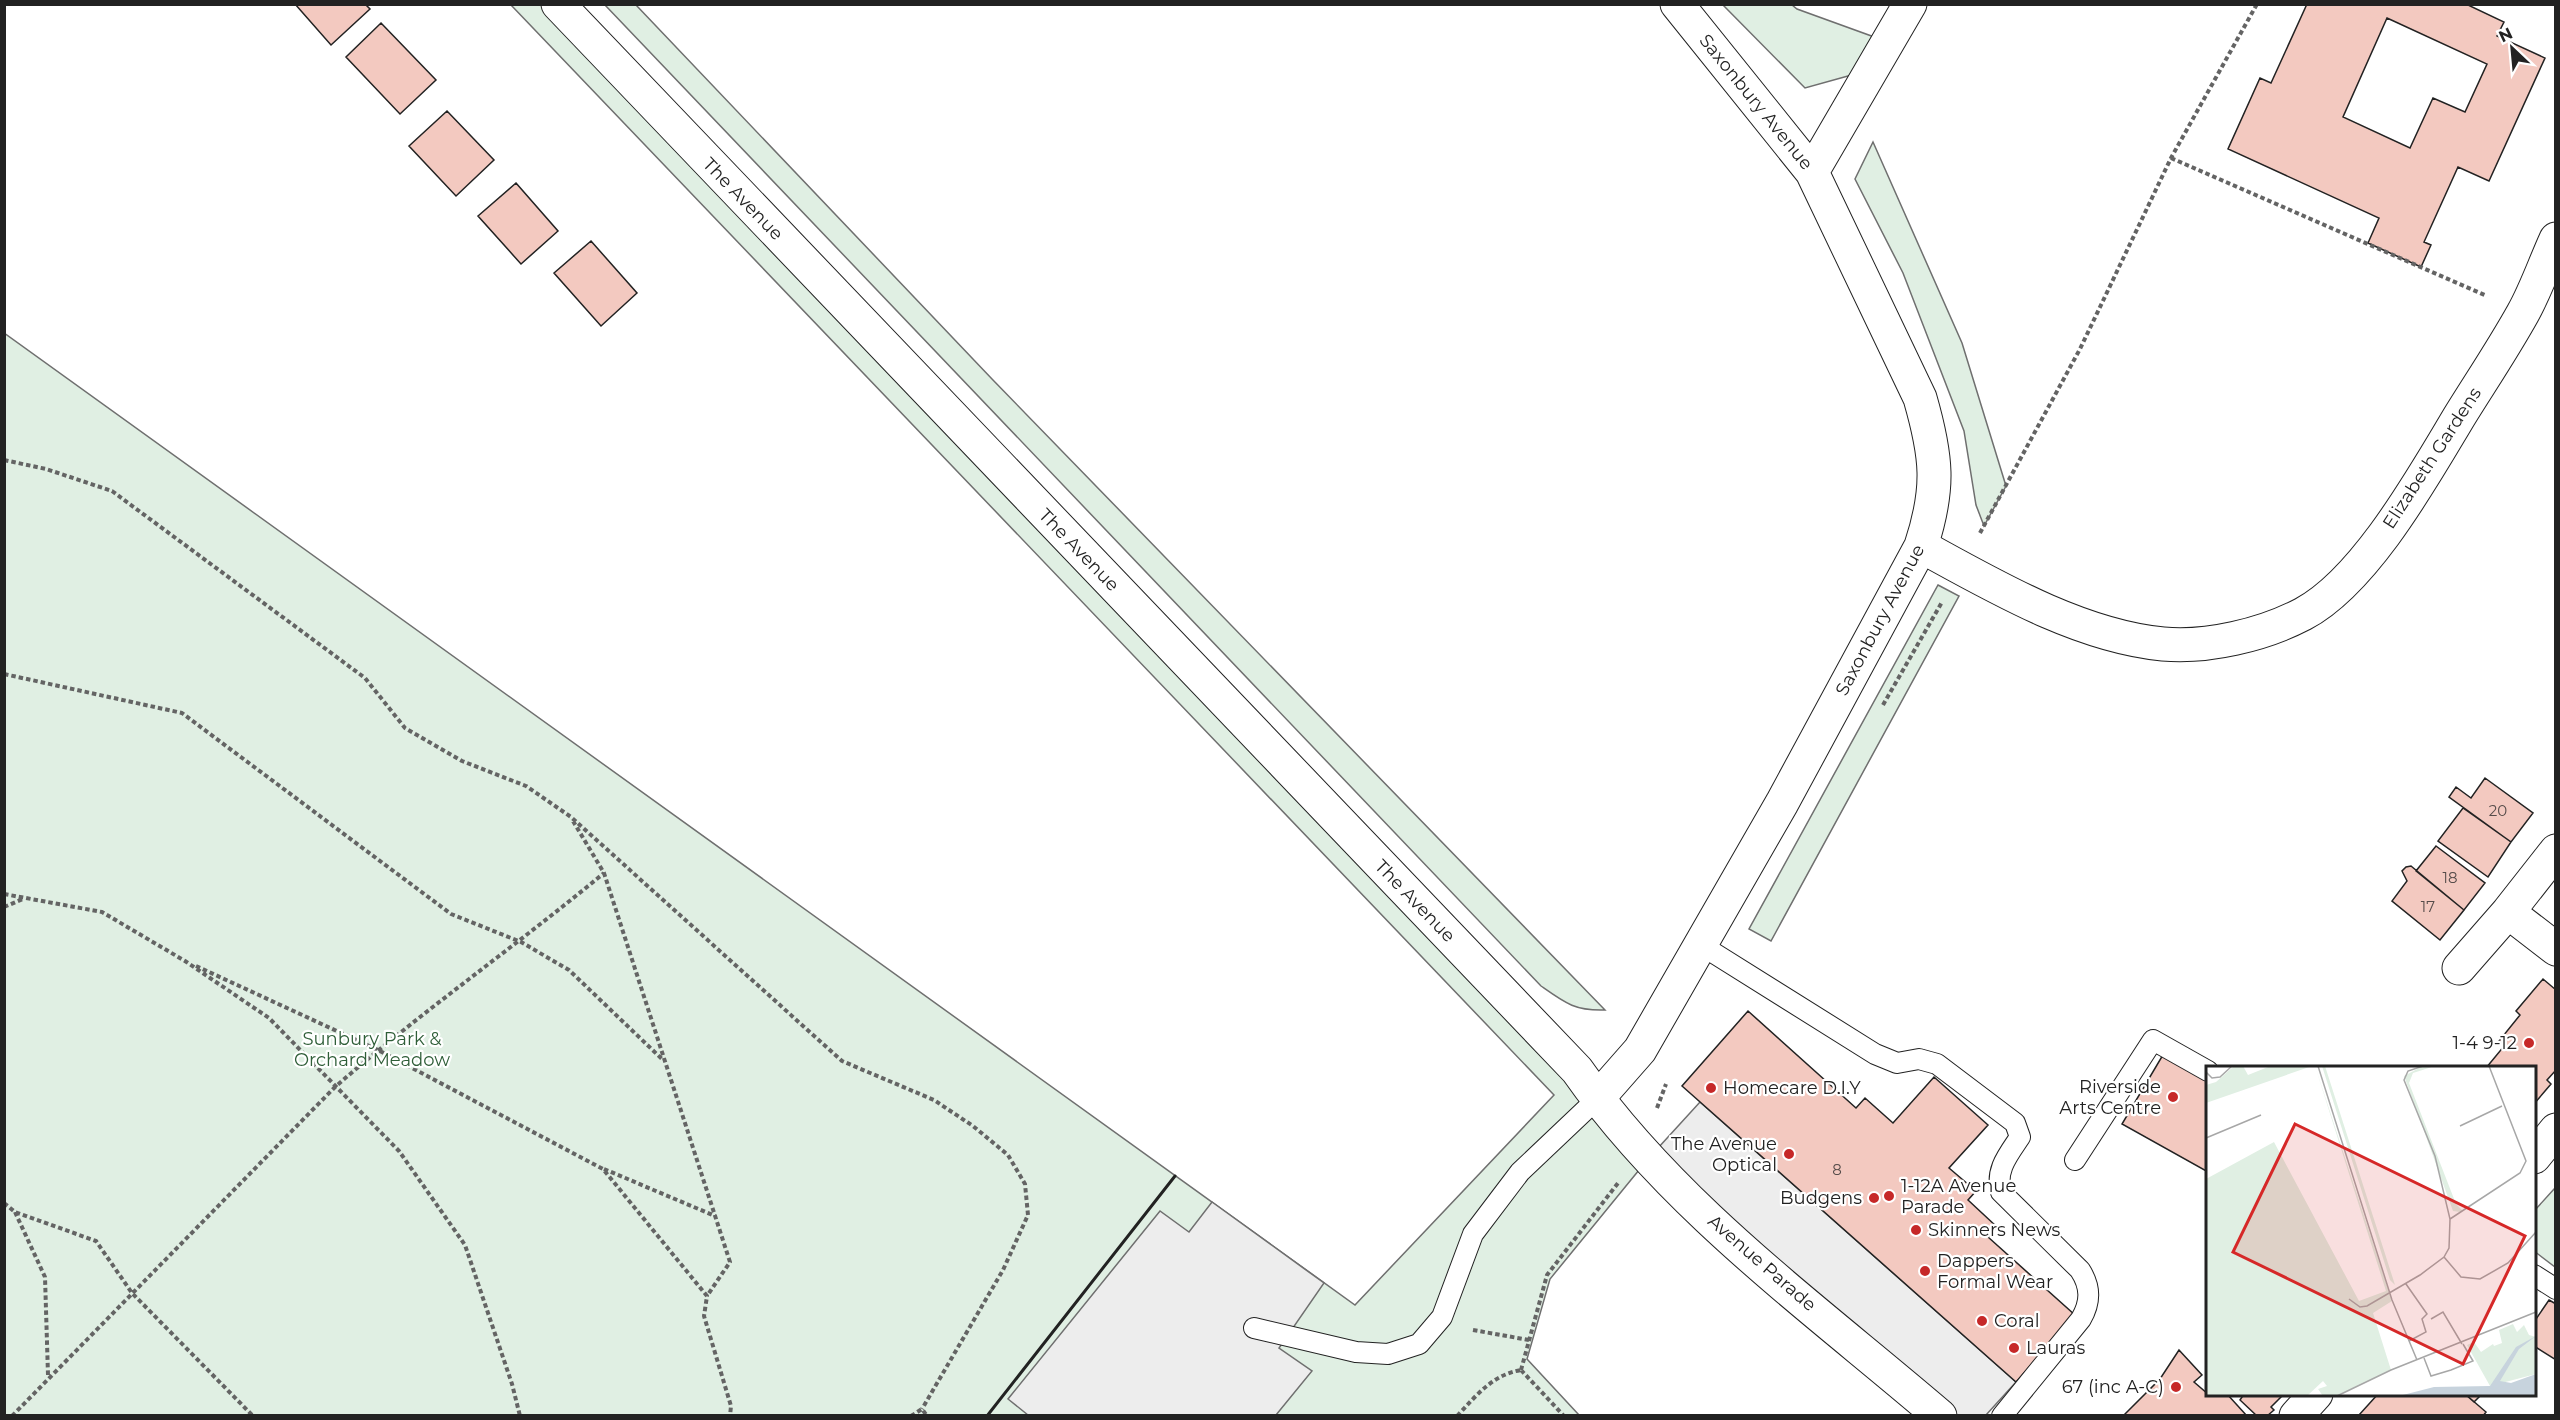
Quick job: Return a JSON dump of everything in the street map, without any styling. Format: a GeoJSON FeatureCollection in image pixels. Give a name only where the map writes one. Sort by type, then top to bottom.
{"type":"FeatureCollection","features":[{"type":"Feature","properties":{"kind":"street","name":"The Avenue"},"geometry":{"type":"LineString","coordinates":[[558,4],[1577,1070],[1597,1099]]}},
{"type":"Feature","properties":{"kind":"street","name":"Saxonbury Avenue"},"geometry":{"type":"LineString","coordinates":[[1597,1099],[1640,1050],[1782,803],[1921,546],[1936,481],[1931,438],[1923,408],[1812,172],[1677,4]]}},
{"type":"Feature","properties":{"kind":"street"},"geometry":{"type":"LineString","coordinates":[[1812,172],[1910,4]]}},
{"type":"Feature","properties":{"kind":"street","name":"Elizabeth Gardens"},"geometry":{"type":"LineString","coordinates":[[1921,546],[2036,607],[2111,634],[2163,644],[2208,643],[2260,630],[2303,614],[2341,585],[2401,511],[2524,312],[2556,239]]}},
{"type":"Feature","properties":{"kind":"street"},"geometry":{"type":"LineString","coordinates":[[2458,968],[2508,912],[2556,850]]}},
{"type":"Feature","properties":{"kind":"street"},"geometry":{"type":"LineString","coordinates":[[2508,912],[2556,949]]}},
{"type":"Feature","properties":{"kind":"street","name":"Avenue Parade"},"geometry":{"type":"LineString","coordinates":[[1597,1099],[1641,1152],[1731,1238],[1940,1416]]}},
{"type":"Feature","properties":{"kind":"street"},"geometry":{"type":"LineString","coordinates":[[2536,1156],[2556,1131]]}},
{"type":"Feature","properties":{"kind":"street"},"geometry":{"type":"LineString","coordinates":[[2296,1416],[2315,1396]]}},
{"type":"Feature","properties":{"kind":"lane"},"geometry":{"type":"LineString","coordinates":[[1701,945],[1875,1054],[1897,1063],[1919,1059],[1937,1064],[2015,1123],[2020,1130],[2020,1137],[1999,1170],[1997,1180],[2001,1192],[2080,1270],[2088,1282],[2089,1295],[2087,1309],[2081,1319],[2001,1416]]}},
{"type":"Feature","properties":{"kind":"lane"},"geometry":{"type":"LineString","coordinates":[[2076,1160],[2153,1040],[2206,1070]]}},
{"type":"Feature","properties":{"kind":"lane"},"geometry":{"type":"LineString","coordinates":[[1254,1328],[1356,1352],[1388,1354],[1419,1344],[1442,1317],[1473,1234],[1520,1172],[1597,1099]]}},
{"type":"Feature","properties":{"kind":"lane"},"geometry":{"type":"LineString","coordinates":[[2536,1276],[2556,1289]]}},
{"type":"Feature","properties":{"kind":"path"},"geometry":{"type":"LineString","coordinates":[[2171,158],[2524,312]]}},
{"type":"Feature","properties":{"kind":"path"},"geometry":{"type":"LineString","coordinates":[[4,460],[46,469],[112,491],[365,678],[405,728],[462,761],[526,786],[572,818],[842,1061],[934,1101],[973,1126],[1008,1155],[1025,1184],[1028,1215],[1003,1270],[922,1408],[911,1416]]}},
{"type":"Feature","properties":{"kind":"path"},"geometry":{"type":"LineString","coordinates":[[4,674],[182,713],[451,914],[521,942],[569,970],[663,1060]]}},
{"type":"Feature","properties":{"kind":"path"},"geometry":{"type":"LineString","coordinates":[[572,818],[604,873],[730,1262],[707,1296],[704,1316],[731,1406],[730,1416]]}},
{"type":"Feature","properties":{"kind":"path"},"geometry":{"type":"LineString","coordinates":[[12,1416],[48,1376],[335,1087],[378,1050],[521,942],[604,873]]}},
{"type":"Feature","properties":{"kind":"path"},"geometry":{"type":"LineString","coordinates":[[4,894],[102,912],[185,961],[269,1018],[399,1151],[465,1245],[512,1384],[520,1416]]}},
{"type":"Feature","properties":{"kind":"path"},"geometry":{"type":"LineString","coordinates":[[4,907],[25,898]]}},
{"type":"Feature","properties":{"kind":"path"},"geometry":{"type":"LineString","coordinates":[[185,961],[378,1050],[603,1169],[715,1216]]}},
{"type":"Feature","properties":{"kind":"path"},"geometry":{"type":"LineString","coordinates":[[1521,1370],[1547,1275],[1641,1152]]}},
{"type":"Feature","properties":{"kind":"path"},"geometry":{"type":"LineString","coordinates":[[603,1169],[707,1296]]}},
{"type":"Feature","properties":{"kind":"path"},"geometry":{"type":"LineString","coordinates":[[4,1203],[15,1212],[96,1241],[132,1293],[253,1416]]}},
{"type":"Feature","properties":{"kind":"path"},"geometry":{"type":"LineString","coordinates":[[15,1212],[45,1277],[48,1376]]}},
{"type":"Feature","properties":{"kind":"path"},"geometry":{"type":"LineString","coordinates":[[1437,1323],[1529,1340]]}},
{"type":"Feature","properties":{"kind":"path"},"geometry":{"type":"LineString","coordinates":[[1457,1416],[1491,1381],[1505,1373],[1521,1370]]}},
{"type":"Feature","properties":{"kind":"path"},"geometry":{"type":"LineString","coordinates":[[1521,1370],[1564,1416]]}},
{"type":"Feature","properties":{"kind":"path"},"geometry":{"type":"LineString","coordinates":[[922,1408],[927,1416]]}},
{"type":"Feature","properties":{"kind":"green space","name":"Sunbury Park & Orchard Meadow"},"geometry":{"type":"Polygon","coordinates":[[[511,5],[542,5],[1567,1080],[1648,1159],[1550,1279],[1527,1359],[1579,1415],[5,1415],[4,333],[1355,1305],[1554,1095],[511,5]]]}},
{"type":"Feature","properties":{"kind":"green space"},"geometry":{"type":"Polygon","coordinates":[[[605,5],[636,5],[992,379],[1605,1010],[1571,1005],[1541,986],[605,5]]]}},
{"type":"Feature","properties":{"kind":"green space"},"geometry":{"type":"Polygon","coordinates":[[[1723,5],[1792,5],[1797,9],[1888,42],[1873,69],[1805,88],[1723,5]]]}},
{"type":"Feature","properties":{"kind":"green space"},"geometry":{"type":"Polygon","coordinates":[[[1873,142],[1962,343],[2006,486],[1984,526],[1976,505],[1964,431],[1903,273],[1855,179],[1873,142]]]}},
{"type":"Feature","properties":{"kind":"green space"},"geometry":{"type":"Polygon","coordinates":[[[1938,585],[1959,596],[1771,941],[1749,929],[1938,585]]]}},
{"type":"Feature","properties":{"kind":"green space"},"geometry":{"type":"Polygon","coordinates":[[[2555,1188],[2555,1267],[2536,1253],[2536,1209],[2555,1188]]]}},
{"type":"Feature","properties":{"kind":"shaded area"},"geometry":{"type":"Polygon","coordinates":[[[1700,1102],[2016,1382],[1986,1415],[1940,1415],[1648,1159],[1700,1102]]]}},
{"type":"Feature","properties":{"kind":"shaded area"},"geometry":{"type":"Polygon","coordinates":[[[1212,1202],[1324,1283],[1279,1348],[1312,1371],[1276,1415],[1028,1415],[1008,1399],[1160,1211],[1189,1232],[1212,1202]]]}},
{"type":"Feature","properties":{"kind":"building"},"geometry":{"type":"Polygon","coordinates":[[[295,4],[365,4],[370,9],[331,45],[295,4]]]}},
{"type":"Feature","properties":{"kind":"building"},"geometry":{"type":"Polygon","coordinates":[[[2307,4],[2466,4],[2504,22],[2497,36],[2545,58],[2489,181],[2458,167],[2424,242],[2431,245],[2421,267],[2368,243],[2379,218],[2228,149],[2260,78],[2271,83],[2307,4]],[[2387,18],[2343,117],[2410,148],[2433,98],[2465,112],[2487,64],[2387,18]]]}},
{"type":"Feature","properties":{"kind":"building"},"geometry":{"type":"Polygon","coordinates":[[[381,23],[436,80],[400,114],[346,57],[381,23]]]}},
{"type":"Feature","properties":{"kind":"building"},"geometry":{"type":"Polygon","coordinates":[[[447,111],[494,160],[456,196],[409,146],[447,111]]]}},
{"type":"Feature","properties":{"kind":"building"},"geometry":{"type":"Polygon","coordinates":[[[516,183],[558,231],[521,264],[478,216],[516,183]]]}},
{"type":"Feature","properties":{"kind":"building"},"geometry":{"type":"Polygon","coordinates":[[[591,241],[637,293],[601,326],[554,273],[591,241]]]}},
{"type":"Feature","properties":{"kind":"building"},"geometry":{"type":"Polygon","coordinates":[[[2485,778],[2533,813],[2511,842],[2449,797],[2456,787],[2471,798],[2485,778]]]}},
{"type":"Feature","properties":{"kind":"building"},"geometry":{"type":"Polygon","coordinates":[[[2463,808],[2511,842],[2488,877],[2438,841],[2463,808]]]}},
{"type":"Feature","properties":{"kind":"building"},"geometry":{"type":"Polygon","coordinates":[[[2436,846],[2485,883],[2464,910],[2416,871],[2436,846]]]}},
{"type":"Feature","properties":{"kind":"building"},"geometry":{"type":"Polygon","coordinates":[[[2411,866],[2464,910],[2440,940],[2392,901],[2407,881],[2402,871],[2411,866]]]}},
{"type":"Feature","properties":{"kind":"building","name":"1-4 9-12"},"geometry":{"type":"Polygon","coordinates":[[[2543,979],[2556,990],[2556,1070],[2547,1080],[2551,1084],[2536,1102],[2536,1066],[2488,1066],[2505,1045],[2499,1041],[2520,1015],[2516,1011],[2543,979]]]}},
{"type":"Feature","properties":{"kind":"building","name":"1-12A Avenue Parade"},"geometry":{"type":"Polygon","coordinates":[[[1748,1011],[1856,1108],[1865,1098],[1893,1123],[1934,1077],[1988,1125],[1949,1168],[1976,1191],[1968,1200],[1997,1227],[1988,1237],[2075,1315],[2016,1382],[1682,1086],[1748,1011]]]}},
{"type":"Feature","properties":{"kind":"building","name":"Riverside Arts Centre"},"geometry":{"type":"Polygon","coordinates":[[[2167,1048],[2206,1070],[2206,1171],[2122,1124],[2167,1048]]]}},
{"type":"Feature","properties":{"kind":"building"},"geometry":{"type":"Polygon","coordinates":[[[2549,1300],[2556,1304],[2556,1360],[2536,1347],[2536,1319],[2549,1300]]]}},
{"type":"Feature","properties":{"kind":"building","name":"67 (inc A-C)"},"geometry":{"type":"Polygon","coordinates":[[[2179,1350],[2202,1375],[2194,1382],[2206,1392],[2206,1396],[2229,1396],[2247,1416],[2127,1416],[2125,1414],[2160,1379],[2179,1350]]]}},
{"type":"Feature","properties":{"kind":"building"},"geometry":{"type":"Polygon","coordinates":[[[2243,1396],[2282,1396],[2271,1407],[2274,1410],[2267,1416],[2257,1416],[2240,1400],[2243,1396]]]}},
{"type":"Feature","properties":{"kind":"building"},"geometry":{"type":"Polygon","coordinates":[[[2376,1396],[2467,1396],[2486,1412],[2483,1416],[2359,1415],[2376,1396]]]}},
{"type":"Feature","properties":{"kind":"building"},"geometry":{"type":"Polygon","coordinates":[[[2467,1396],[2480,1396],[2474,1402],[2467,1396]]]}},
{"type":"Feature","properties":{"kind":"wall"},"geometry":{"type":"LineString","coordinates":[[987,1416],[1175,1176]]}},
{"type":"Feature","properties":{"kind":"place","name":"1-4 9-12"},"geometry":{"type":"Point","coordinates":[2529,1043]}},
{"type":"Feature","properties":{"kind":"place","name":"Homecare D.I.Y"},"geometry":{"type":"Point","coordinates":[1711,1088]}},
{"type":"Feature","properties":{"kind":"place","name":"Riverside Arts Centre"},"geometry":{"type":"Point","coordinates":[2173,1097]}},
{"type":"Feature","properties":{"kind":"place","name":"The Avenue Optical"},"geometry":{"type":"Point","coordinates":[1789,1154]}},
{"type":"Feature","properties":{"kind":"place","name":"1-12A Avenue Parade"},"geometry":{"type":"Point","coordinates":[1889,1196]}},
{"type":"Feature","properties":{"kind":"place","name":"Budgens"},"geometry":{"type":"Point","coordinates":[1874,1198]}},
{"type":"Feature","properties":{"kind":"place","name":"Skinners News"},"geometry":{"type":"Point","coordinates":[1916,1230]}},
{"type":"Feature","properties":{"kind":"place","name":"Dappers Formal Wear"},"geometry":{"type":"Point","coordinates":[1925,1271]}},
{"type":"Feature","properties":{"kind":"place","name":"Coral"},"geometry":{"type":"Point","coordinates":[1982,1321]}},
{"type":"Feature","properties":{"kind":"place","name":"Lauras"},"geometry":{"type":"Point","coordinates":[2014,1348]}},
{"type":"Feature","properties":{"kind":"place","name":"67 (inc A-C)"},"geometry":{"type":"Point","coordinates":[2176,1387]}}]}
